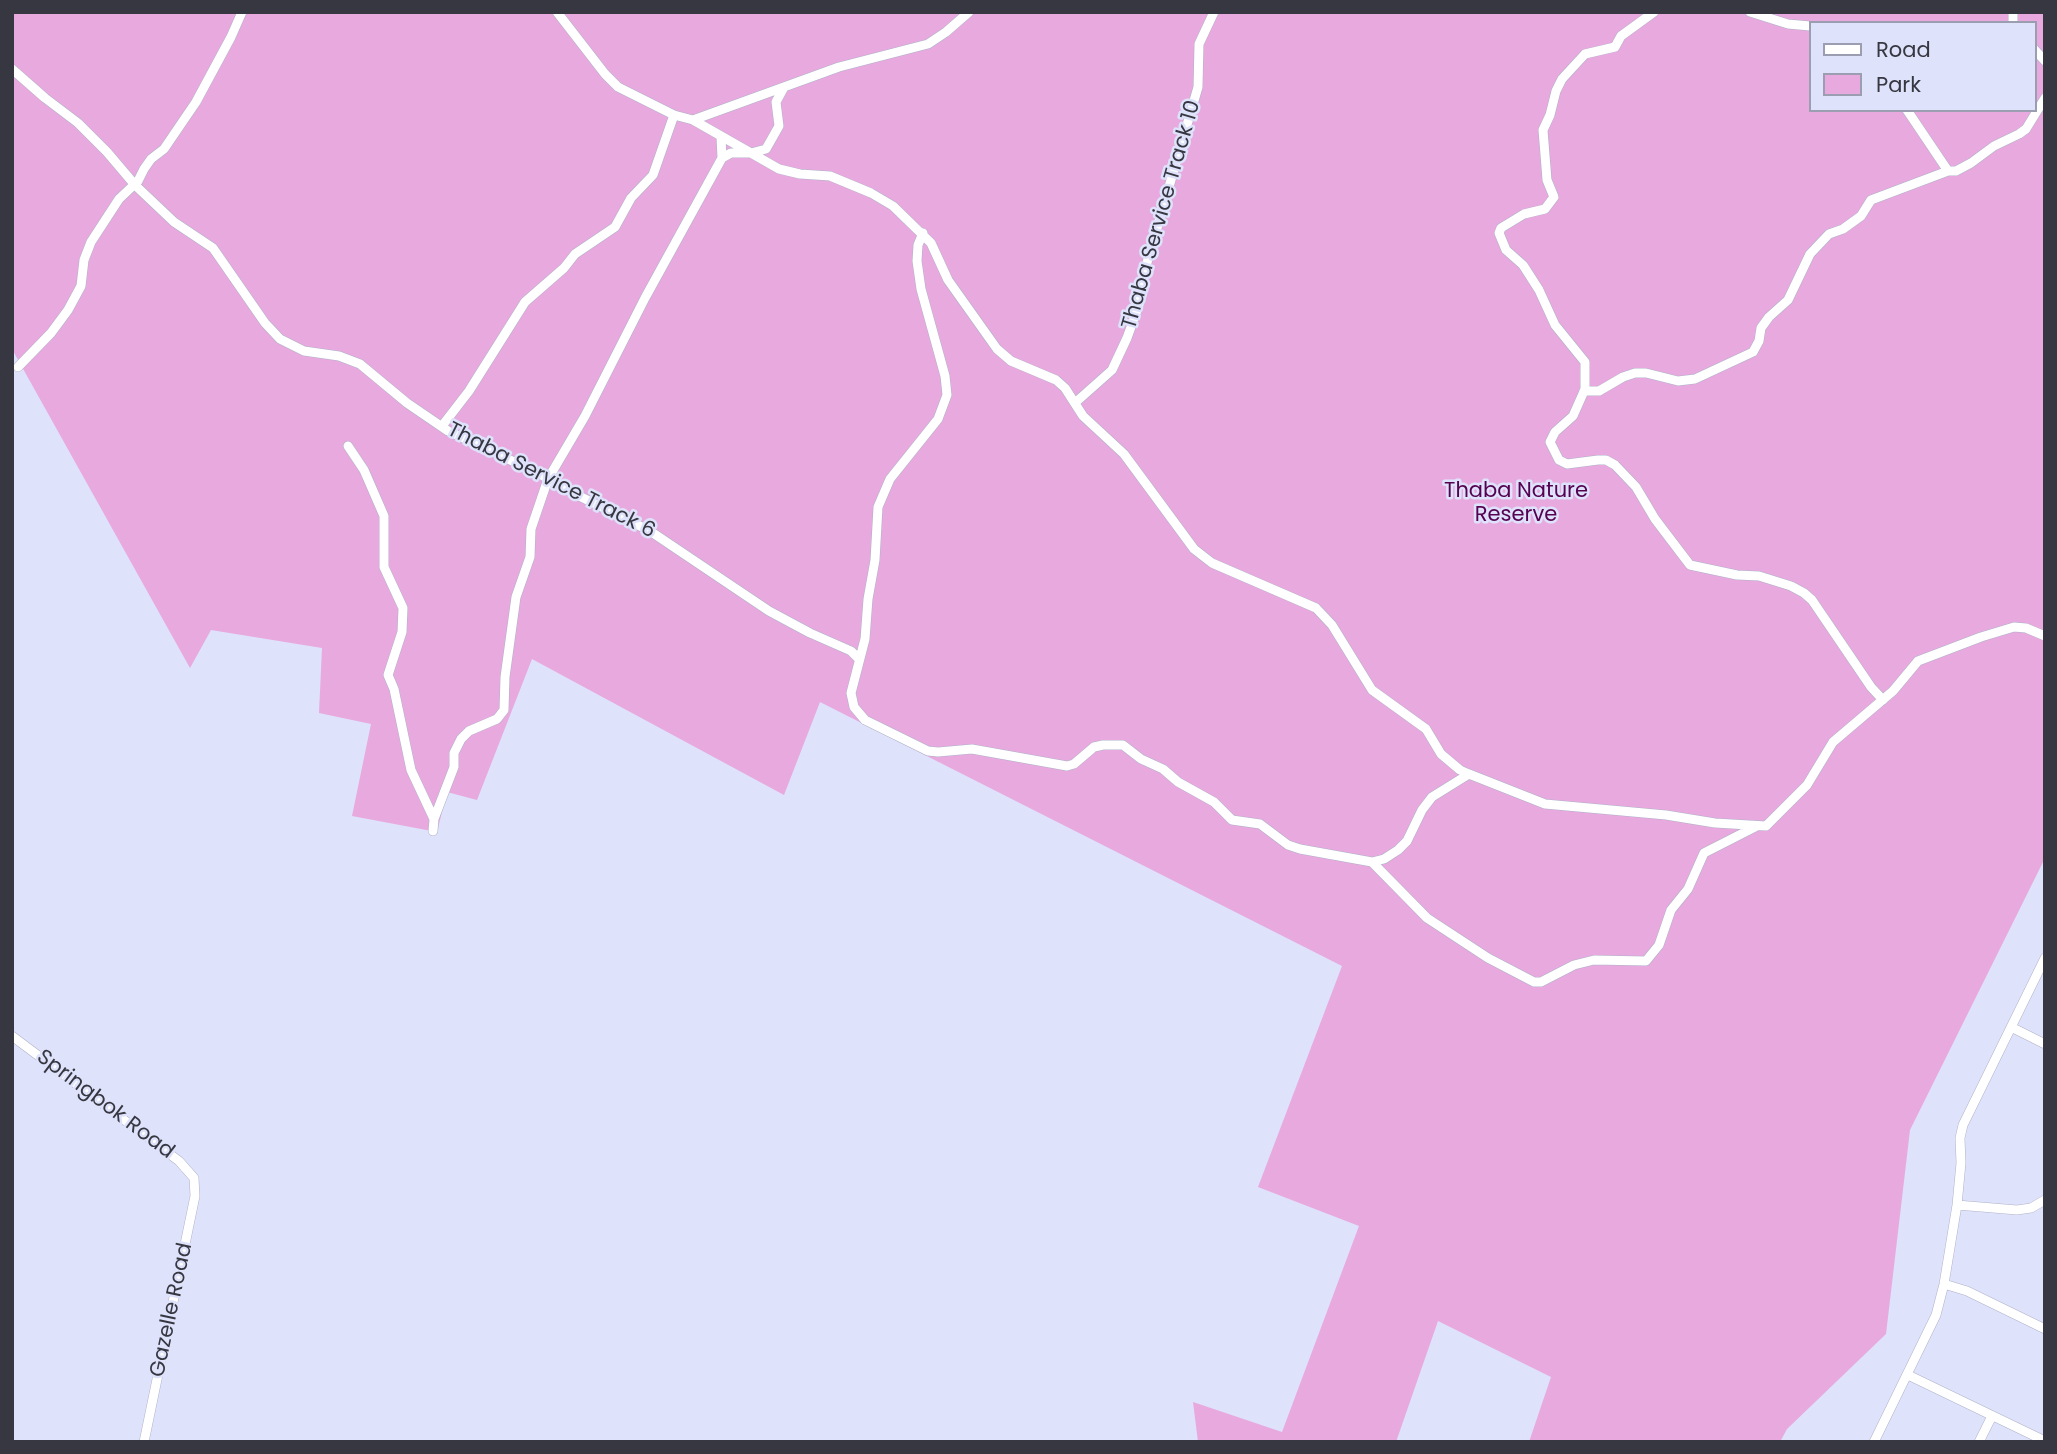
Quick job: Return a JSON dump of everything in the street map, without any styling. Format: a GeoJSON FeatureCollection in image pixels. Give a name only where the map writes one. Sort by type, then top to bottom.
{"type":"FeatureCollection","features":[{"type":"Feature","properties":{"kind":"street"},"geometry":{"type":"LineString","coordinates":[[18,367],[51,333],[68,310],[81,286],[84,260],[91,242],[119,199],[135,185],[144,169],[164,149],[196,102],[242,12]]}},
{"type":"Feature","properties":{"kind":"street"},"geometry":{"type":"LineString","coordinates":[[556,12],[618,87],[674,115],[693,120],[779,169],[800,174],[831,176],[871,193],[893,206],[931,243],[948,281],[997,349],[1011,361],[1056,380],[1076,402],[1083,416],[1124,454],[1194,548],[1212,563],[1316,608],[1332,625],[1372,690],[1426,729],[1441,754],[1469,774],[1545,804],[1766,826],[1807,785],[1833,742],[1883,700],[1911,667],[1933,654],[2014,628],[2026,628],[2045,636]]}},
{"type":"Feature","properties":{"kind":"street"},"geometry":{"type":"LineString","coordinates":[[693,120],[851,63],[928,44],[947,32],[969,12]]}},
{"type":"Feature","properties":{"kind":"street","name":"Thaba Service Track 10"},"geometry":{"type":"LineString","coordinates":[[1076,402],[1112,370],[1135,316],[1146,266],[1198,87],[1199,44],[1214,12]]}},
{"type":"Feature","properties":{"kind":"street"},"geometry":{"type":"LineString","coordinates":[[1654,12],[1627,32],[1611,49],[1585,54],[1562,79],[1543,130],[1547,180],[1554,197],[1545,209],[1524,214],[1501,228],[1499,233],[1506,250],[1523,265],[1539,290],[1555,325],[1585,362],[1584,391],[1573,416],[1555,432],[1550,442],[1559,460],[1567,464],[1606,460],[1615,465],[1636,487],[1655,519],[1690,565],[1737,575],[1759,576],[1804,593],[1812,600],[1871,687],[1883,700]]}},
{"type":"Feature","properties":{"kind":"street"},"geometry":{"type":"LineString","coordinates":[[1750,12],[1788,24],[1808,26]]}},
{"type":"Feature","properties":{"kind":"street","name":"Thaba Service Track 6"},"geometry":{"type":"LineString","coordinates":[[12,69],[78,123],[135,185],[174,222],[213,248],[265,323],[280,339],[304,351],[339,356],[360,364],[407,403],[448,431],[650,531],[769,611],[851,651],[859,659]]}},
{"type":"Feature","properties":{"kind":"street"},"geometry":{"type":"LineString","coordinates":[[722,158],[731,153],[751,153],[766,149],[774,138],[780,120],[776,102],[783,89]]}},
{"type":"Feature","properties":{"kind":"street"},"geometry":{"type":"LineString","coordinates":[[1584,391],[1599,391],[1635,373],[1678,381],[1695,379],[1753,352],[1759,341],[1761,328],[1788,300],[1810,254],[1829,234],[1843,229],[1861,216],[1871,200],[1948,171],[1956,171],[1994,146],[2020,134],[2045,98]]}},
{"type":"Feature","properties":{"kind":"street"},"geometry":{"type":"LineString","coordinates":[[1908,112],[1948,171]]}},
{"type":"Feature","properties":{"kind":"street"},"geometry":{"type":"LineString","coordinates":[[442,426],[469,391],[525,302],[564,268],[575,254],[615,227],[631,198],[653,175],[674,115]]}},
{"type":"Feature","properties":{"kind":"street"},"geometry":{"type":"LineString","coordinates":[[433,831],[433,819],[454,767],[454,753],[461,739],[469,731],[497,719],[504,710],[505,677],[516,597],[530,557],[531,529],[548,479],[722,158],[721,137]]}},
{"type":"Feature","properties":{"kind":"street"},"geometry":{"type":"LineString","coordinates":[[923,233],[918,245],[917,261],[921,289],[946,376],[947,395],[938,419],[897,470],[880,499],[876,516],[874,571],[868,599],[865,639],[851,693],[857,713],[865,720],[917,747],[937,752],[955,749],[998,752],[1067,766],[1074,764],[1094,747],[1103,744],[1123,746],[1140,759],[1163,769],[1178,782],[1214,802],[1232,820],[1260,824],[1288,845],[1300,849],[1372,862],[1384,859],[1398,850],[1407,841],[1422,810],[1432,797],[1469,774]]}},
{"type":"Feature","properties":{"kind":"street"},"geometry":{"type":"LineString","coordinates":[[348,446],[364,470],[384,516],[384,567],[404,608],[402,632],[388,675],[394,690],[411,770],[433,819]]}},
{"type":"Feature","properties":{"kind":"street"},"geometry":{"type":"LineString","coordinates":[[1372,862],[1427,918],[1506,969],[1534,982],[1541,982],[1557,972],[1584,962],[1646,961],[1659,945],[1671,910],[1688,889],[1704,853],[1757,827]]}},
{"type":"Feature","properties":{"kind":"street"},"geometry":{"type":"LineString","coordinates":[[1874,1442],[1936,1315],[1957,1205],[1963,1125],[2045,958]]}},
{"type":"Feature","properties":{"kind":"street"},"geometry":{"type":"LineString","coordinates":[[2011,1027],[2045,1044]]}},
{"type":"Feature","properties":{"kind":"street","name":"Springbok Road"},"geometry":{"type":"LineString","coordinates":[[12,1035],[179,1161],[194,1178]]}},
{"type":"Feature","properties":{"kind":"street","name":"Gazelle Road"},"geometry":{"type":"LineString","coordinates":[[144,1442],[195,1196],[194,1178]]}},
{"type":"Feature","properties":{"kind":"street"},"geometry":{"type":"LineString","coordinates":[[1957,1205],[2017,1210],[2031,1208],[2045,1200]]}},
{"type":"Feature","properties":{"kind":"street"},"geometry":{"type":"LineString","coordinates":[[1944,1284],[1967,1291],[2045,1329]]}},
{"type":"Feature","properties":{"kind":"street"},"geometry":{"type":"LineString","coordinates":[[1908,1375],[2045,1441]]}},
{"type":"Feature","properties":{"kind":"street"},"geometry":{"type":"LineString","coordinates":[[1979,1442],[1992,1416]]}},
{"type":"Feature","properties":{"kind":"green space","name":"Thaba Nature Reserve"},"geometry":{"type":"Polygon","coordinates":[[[12,12],[2045,12],[2045,858],[1910,1130],[1886,1334],[1787,1429],[1780,1442],[1529,1442],[1551,1377],[1438,1321],[1396,1442],[1198,1442],[1193,1402],[1282,1432],[1359,1226],[1258,1187],[1342,966],[820,702],[784,795],[532,659],[477,800],[447,792],[437,832],[352,816],[371,724],[319,713],[322,648],[211,630],[190,668],[12,349],[12,12]]]}}]}
